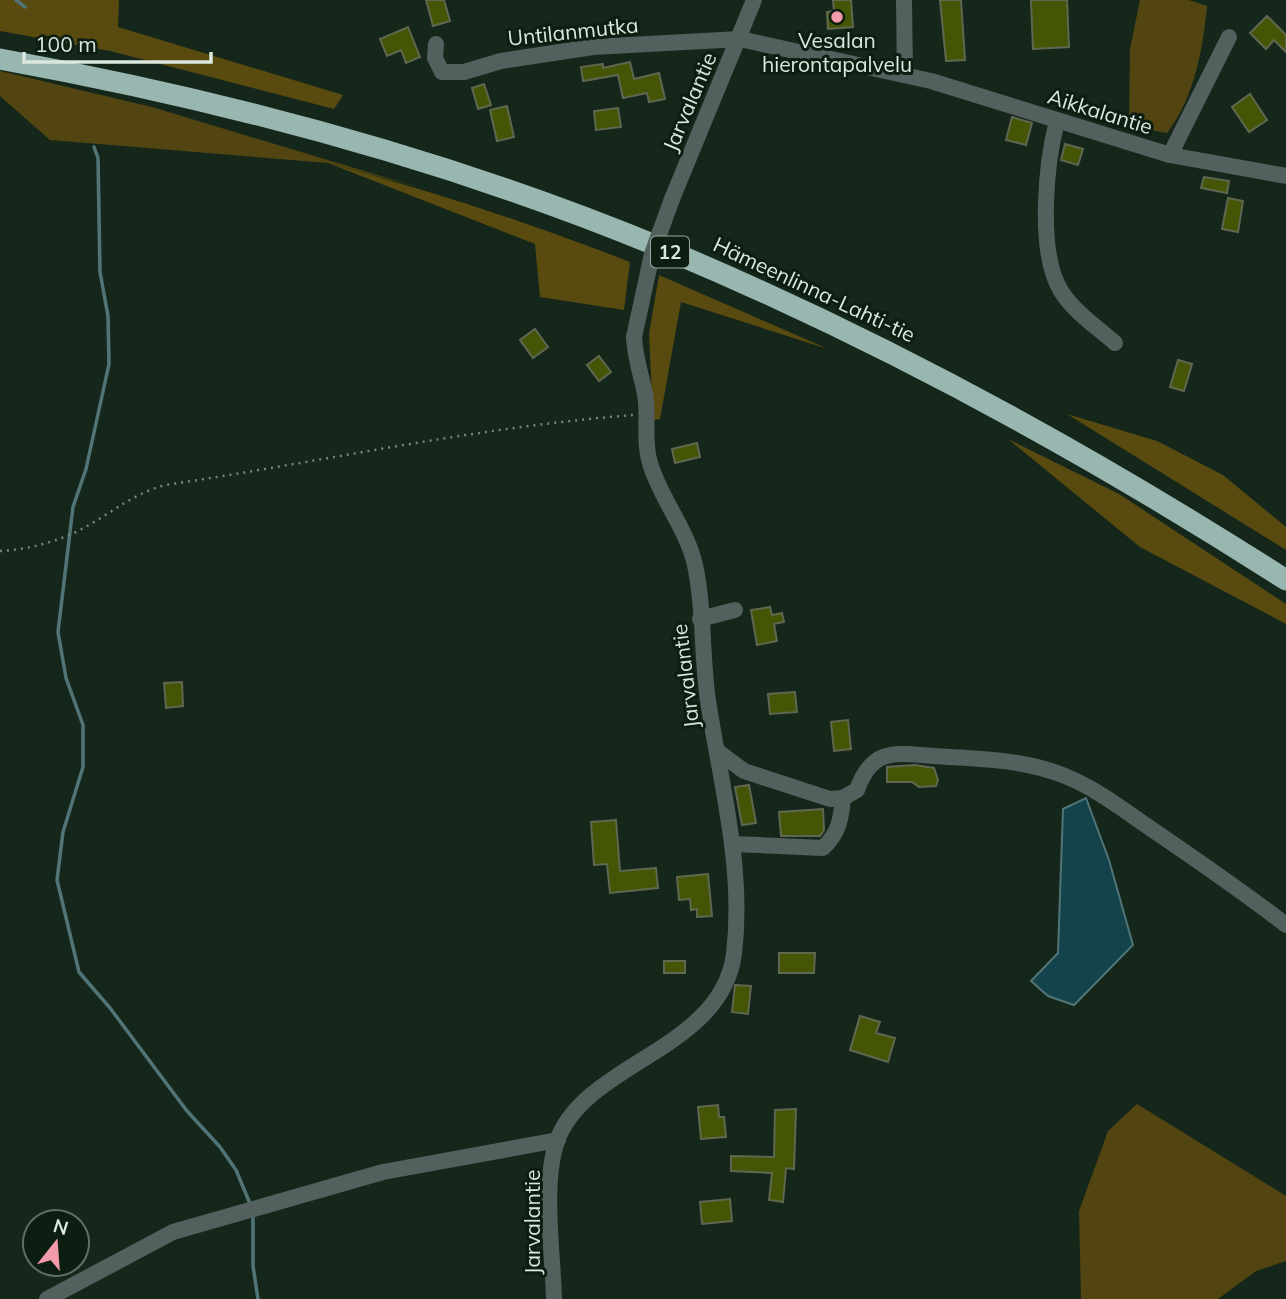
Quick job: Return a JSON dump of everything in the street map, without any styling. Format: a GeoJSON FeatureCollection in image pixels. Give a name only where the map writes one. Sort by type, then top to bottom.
{"type":"FeatureCollection","features":[{"type":"Feature","properties":{"kind":"highway","name":"Hämeenlinna-Lahti-tie"},"geometry":{"type":"LineString","coordinates":[[0,59],[171,93],[377,148],[572,214],[664,249],[926,369],[1082,454],[1286,580]]}},
{"type":"Feature","properties":{"kind":"street","name":"Jarvalantie"},"geometry":{"type":"LineString","coordinates":[[554,1299],[551,1181],[558,1140],[574,1113],[593,1096],[708,1013],[729,981],[735,924],[734,844],[708,705],[695,563],[650,463],[646,414],[634,337],[642,291],[672,199],[754,0]]}},
{"type":"Feature","properties":{"kind":"street"},"geometry":{"type":"LineString","coordinates":[[904,0],[905,75]]}},
{"type":"Feature","properties":{"kind":"street"},"geometry":{"type":"LineString","coordinates":[[1170,155],[1229,37]]}},
{"type":"Feature","properties":{"kind":"street","name":"Untilanmutka"},"geometry":{"type":"LineString","coordinates":[[436,44],[435,58],[442,72],[464,72],[501,61],[593,47],[740,39]]}},
{"type":"Feature","properties":{"kind":"street","name":"Aikkalantie"},"geometry":{"type":"LineString","coordinates":[[740,39],[905,75],[1170,155],[1286,176]]}},
{"type":"Feature","properties":{"kind":"street"},"geometry":{"type":"LineString","coordinates":[[1057,121],[1050,148],[1046,210],[1053,274],[1068,300],[1115,343]]}},
{"type":"Feature","properties":{"kind":"street"},"geometry":{"type":"LineString","coordinates":[[700,619],[735,610]]}},
{"type":"Feature","properties":{"kind":"street"},"geometry":{"type":"LineString","coordinates":[[717,751],[744,771],[830,799],[843,798],[858,790],[863,774],[875,759],[897,754],[1030,765],[1064,775],[1103,796],[1286,925]]}},
{"type":"Feature","properties":{"kind":"street"},"geometry":{"type":"LineString","coordinates":[[734,844],[823,848],[835,836],[841,819],[843,798]]}},
{"type":"Feature","properties":{"kind":"street"},"geometry":{"type":"LineString","coordinates":[[47,1299],[173,1233],[383,1172],[558,1140]]}},
{"type":"Feature","properties":{"kind":"path"},"geometry":{"type":"LineString","coordinates":[[0,551],[43,544],[74,533],[140,492],[165,485],[459,433],[551,421],[646,414]]}},
{"type":"Feature","properties":{"kind":"shaded area"},"geometry":{"type":"Polygon","coordinates":[[[0,0],[119,0],[118,27],[343,95],[334,109],[110,51],[0,31],[0,0]]]}},
{"type":"Feature","properties":{"kind":"shaded area"},"geometry":{"type":"Polygon","coordinates":[[[1140,0],[1189,0],[1207,6],[1196,72],[1184,104],[1167,133],[1129,126],[1130,49],[1140,0]]]}},
{"type":"Feature","properties":{"kind":"shaded area"},"geometry":{"type":"Polygon","coordinates":[[[0,71],[152,107],[417,187],[328,163],[50,140],[0,96],[0,71]]]}},
{"type":"Feature","properties":{"kind":"shaded area"},"geometry":{"type":"Polygon","coordinates":[[[328,163],[480,208],[630,262],[624,310],[540,297],[535,244],[328,163]]]}},
{"type":"Feature","properties":{"kind":"shaded area"},"geometry":{"type":"Polygon","coordinates":[[[659,275],[828,349],[681,302],[660,419],[653,420],[649,334],[659,275]]]}},
{"type":"Feature","properties":{"kind":"shaded area"},"geometry":{"type":"Polygon","coordinates":[[[1067,414],[1157,441],[1223,475],[1286,527],[1286,550],[1067,414]]]}},
{"type":"Feature","properties":{"kind":"shaded area"},"geometry":{"type":"Polygon","coordinates":[[[1008,439],[1119,494],[1286,604],[1286,624],[1140,547],[1008,439]]]}},
{"type":"Feature","properties":{"kind":"shaded area"},"geometry":{"type":"Polygon","coordinates":[[[1137,1104],[1286,1196],[1286,1261],[1256,1271],[1218,1299],[1081,1299],[1079,1211],[1108,1131],[1137,1104]]]}},
{"type":"Feature","properties":{"kind":"water"},"geometry":{"type":"Polygon","coordinates":[[[1086,798],[1109,860],[1133,945],[1074,1005],[1048,996],[1031,981],[1058,953],[1063,809],[1086,798]]]}},
{"type":"Feature","properties":{"kind":"building"},"geometry":{"type":"Polygon","coordinates":[[[426,0],[444,0],[450,21],[433,26],[426,0]]]}},
{"type":"Feature","properties":{"kind":"building"},"geometry":{"type":"Polygon","coordinates":[[[833,0],[851,0],[853,27],[828,29],[827,12],[834,11],[833,0]]]}},
{"type":"Feature","properties":{"kind":"building"},"geometry":{"type":"Polygon","coordinates":[[[940,0],[961,0],[965,60],[946,61],[940,0]]]}},
{"type":"Feature","properties":{"kind":"building"},"geometry":{"type":"Polygon","coordinates":[[[1031,0],[1067,0],[1069,47],[1033,49],[1031,0]]]}},
{"type":"Feature","properties":{"kind":"building"},"geometry":{"type":"Polygon","coordinates":[[[1267,16],[1286,35],[1286,52],[1274,40],[1266,49],[1250,33],[1267,16]]]}},
{"type":"Feature","properties":{"kind":"building"},"geometry":{"type":"Polygon","coordinates":[[[408,27],[420,57],[406,63],[401,50],[387,56],[380,39],[408,27]]]}},
{"type":"Feature","properties":{"kind":"building"},"geometry":{"type":"Polygon","coordinates":[[[630,62],[634,79],[659,73],[665,99],[649,102],[647,93],[623,98],[618,75],[583,81],[581,67],[603,64],[603,68],[630,62]]]}},
{"type":"Feature","properties":{"kind":"building"},"geometry":{"type":"Polygon","coordinates":[[[484,84],[491,105],[478,109],[472,88],[484,84]]]}},
{"type":"Feature","properties":{"kind":"building"},"geometry":{"type":"Polygon","coordinates":[[[1250,94],[1267,120],[1249,132],[1232,107],[1250,94]]]}},
{"type":"Feature","properties":{"kind":"building"},"geometry":{"type":"Polygon","coordinates":[[[507,106],[514,137],[497,141],[490,110],[507,106]]]}},
{"type":"Feature","properties":{"kind":"building"},"geometry":{"type":"Polygon","coordinates":[[[618,108],[621,127],[596,130],[594,111],[618,108]]]}},
{"type":"Feature","properties":{"kind":"building"},"geometry":{"type":"Polygon","coordinates":[[[1012,117],[1032,123],[1026,145],[1006,140],[1012,117]]]}},
{"type":"Feature","properties":{"kind":"building"},"geometry":{"type":"Polygon","coordinates":[[[1065,144],[1083,149],[1078,165],[1061,160],[1065,144]]]}},
{"type":"Feature","properties":{"kind":"building"},"geometry":{"type":"Polygon","coordinates":[[[1204,177],[1229,181],[1227,193],[1201,188],[1204,177]]]}},
{"type":"Feature","properties":{"kind":"building"},"geometry":{"type":"Polygon","coordinates":[[[1228,198],[1243,201],[1238,232],[1222,229],[1228,198]]]}},
{"type":"Feature","properties":{"kind":"building"},"geometry":{"type":"Polygon","coordinates":[[[535,329],[548,347],[533,358],[520,340],[535,329]]]}},
{"type":"Feature","properties":{"kind":"building"},"geometry":{"type":"Polygon","coordinates":[[[599,356],[611,372],[599,381],[587,365],[599,356]]]}},
{"type":"Feature","properties":{"kind":"building"},"geometry":{"type":"Polygon","coordinates":[[[1178,360],[1192,364],[1184,391],[1170,387],[1178,360]]]}},
{"type":"Feature","properties":{"kind":"building"},"geometry":{"type":"Polygon","coordinates":[[[697,443],[700,457],[675,463],[672,449],[697,443]]]}},
{"type":"Feature","properties":{"kind":"building"},"geometry":{"type":"Polygon","coordinates":[[[770,607],[772,615],[782,613],[784,622],[774,624],[777,641],[757,645],[751,610],[770,607]]]}},
{"type":"Feature","properties":{"kind":"building"},"geometry":{"type":"Polygon","coordinates":[[[182,682],[183,706],[166,708],[164,683],[182,682]]]}},
{"type":"Feature","properties":{"kind":"building"},"geometry":{"type":"Polygon","coordinates":[[[795,692],[797,712],[770,714],[768,694],[795,692]]]}},
{"type":"Feature","properties":{"kind":"building"},"geometry":{"type":"Polygon","coordinates":[[[848,720],[851,749],[834,751],[831,722],[848,720]]]}},
{"type":"Feature","properties":{"kind":"building"},"geometry":{"type":"Polygon","coordinates":[[[915,765],[934,768],[938,780],[936,786],[919,787],[912,782],[887,782],[887,767],[915,765]]]}},
{"type":"Feature","properties":{"kind":"building"},"geometry":{"type":"Polygon","coordinates":[[[749,785],[756,823],[742,825],[735,787],[749,785]]]}},
{"type":"Feature","properties":{"kind":"building"},"geometry":{"type":"Polygon","coordinates":[[[823,809],[824,830],[820,836],[781,836],[779,812],[823,809]]]}},
{"type":"Feature","properties":{"kind":"building"},"geometry":{"type":"Polygon","coordinates":[[[616,820],[620,871],[656,868],[658,888],[610,893],[607,864],[594,865],[591,822],[616,820]]]}},
{"type":"Feature","properties":{"kind":"building"},"geometry":{"type":"Polygon","coordinates":[[[708,874],[712,916],[697,917],[697,909],[691,910],[690,899],[679,900],[677,877],[708,874]]]}},
{"type":"Feature","properties":{"kind":"building"},"geometry":{"type":"Polygon","coordinates":[[[779,953],[815,953],[814,973],[779,973],[779,953]]]}},
{"type":"Feature","properties":{"kind":"building"},"geometry":{"type":"Polygon","coordinates":[[[664,961],[685,961],[685,973],[664,973],[664,961]]]}},
{"type":"Feature","properties":{"kind":"building"},"geometry":{"type":"Polygon","coordinates":[[[735,985],[751,986],[748,1014],[732,1012],[735,985]]]}},
{"type":"Feature","properties":{"kind":"building"},"geometry":{"type":"Polygon","coordinates":[[[860,1016],[880,1022],[876,1033],[895,1038],[888,1062],[850,1050],[860,1016]]]}},
{"type":"Feature","properties":{"kind":"building"},"geometry":{"type":"Polygon","coordinates":[[[718,1105],[719,1117],[724,1117],[726,1137],[701,1139],[698,1107],[718,1105]]]}},
{"type":"Feature","properties":{"kind":"building"},"geometry":{"type":"Polygon","coordinates":[[[796,1109],[794,1169],[786,1168],[783,1202],[769,1200],[772,1173],[731,1171],[731,1156],[774,1157],[775,1110],[796,1109]]]}},
{"type":"Feature","properties":{"kind":"building"},"geometry":{"type":"Polygon","coordinates":[[[730,1199],[732,1221],[702,1224],[700,1202],[730,1199]]]}},
{"type":"Feature","properties":{"kind":"waterway"},"geometry":{"type":"LineString","coordinates":[[16,0],[25,7]]}},
{"type":"Feature","properties":{"kind":"waterway"},"geometry":{"type":"LineString","coordinates":[[94,147],[98,158],[100,272],[108,316],[109,364],[86,469],[73,507],[58,632],[66,678],[83,725],[83,767],[63,832],[57,880],[79,972],[110,1008],[187,1111],[220,1147],[236,1170],[251,1206]]}},
{"type":"Feature","properties":{"kind":"waterway"},"geometry":{"type":"LineString","coordinates":[[253,1214],[253,1266],[258,1299]]}},
{"type":"Feature","properties":{"kind":"place","name":"Vesalan hierontapalvelu"},"geometry":{"type":"Point","coordinates":[837,17]}}]}
